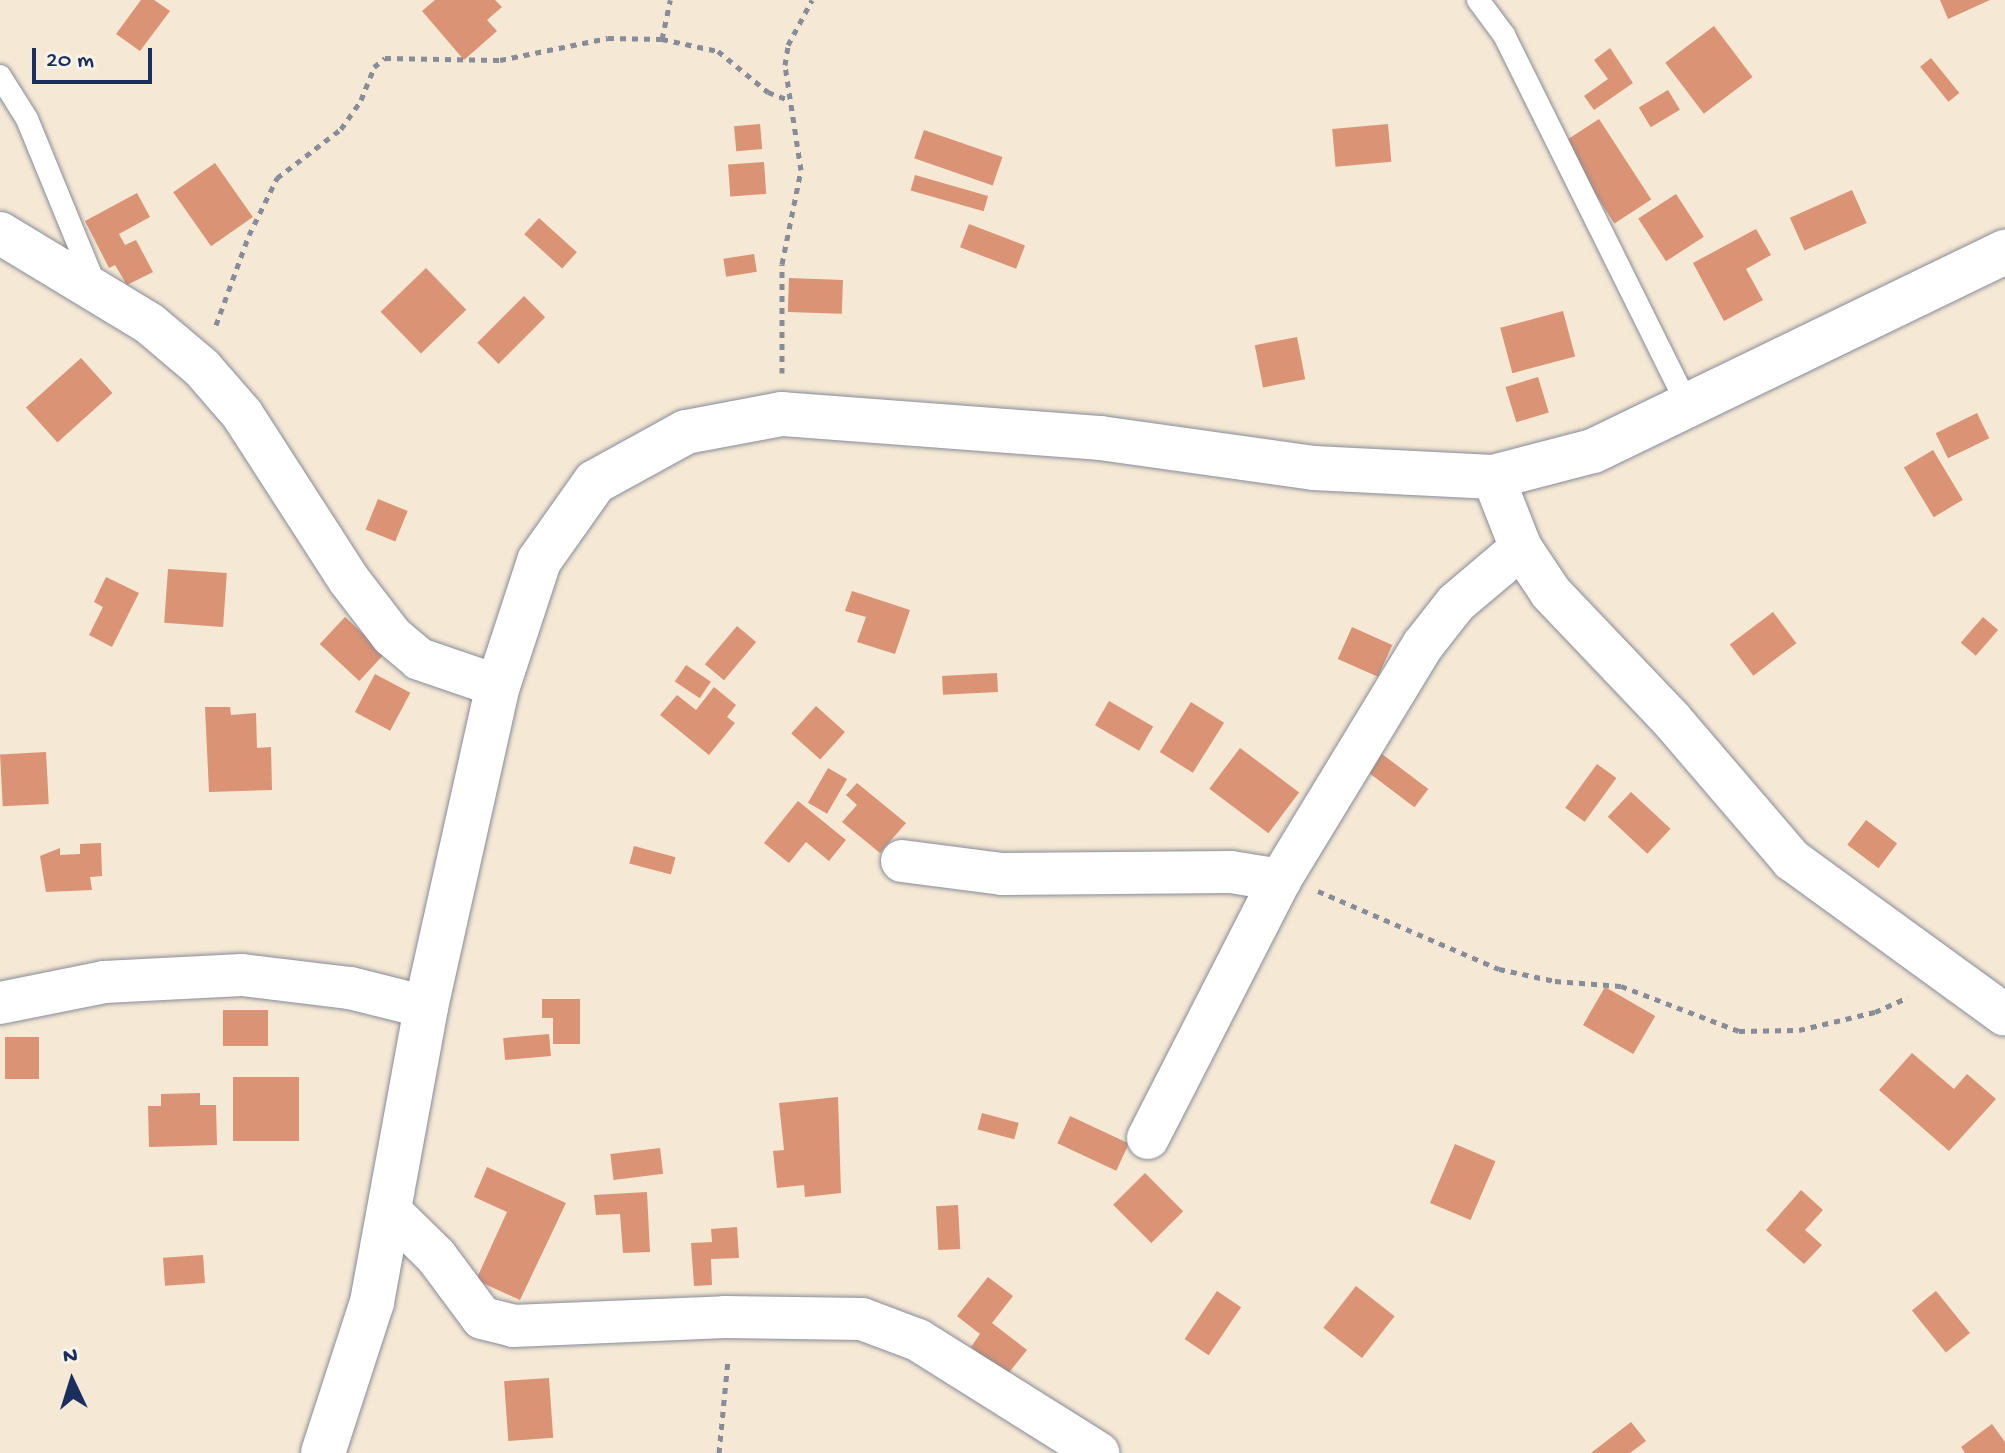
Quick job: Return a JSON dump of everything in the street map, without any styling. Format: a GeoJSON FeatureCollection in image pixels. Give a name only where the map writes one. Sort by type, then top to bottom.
{"type":"FeatureCollection","features":[{"type":"Feature","properties":{"kind":"main road"},"geometry":{"type":"LineString","coordinates":[[323,1453],[372,1302],[426,1007],[498,686],[539,561],[595,482],[686,432],[782,414],[1100,438],[1314,468],[1493,477],[1593,451],[2005,252]]}},
{"type":"Feature","properties":{"kind":"street"},"geometry":{"type":"LineString","coordinates":[[0,233],[150,324],[202,368],[250,426],[349,580],[392,636],[419,659],[498,686]]}},
{"type":"Feature","properties":{"kind":"street"},"geometry":{"type":"LineString","coordinates":[[1493,477],[1521,548],[1551,593],[1671,719],[1792,860],[2005,1015]]}},
{"type":"Feature","properties":{"kind":"street"},"geometry":{"type":"LineString","coordinates":[[1148,1138],[1280,880],[1423,645],[1456,603],[1521,548]]}},
{"type":"Feature","properties":{"kind":"street"},"geometry":{"type":"LineString","coordinates":[[902,861],[1002,874],[1231,872],[1280,880]]}},
{"type":"Feature","properties":{"kind":"street"},"geometry":{"type":"LineString","coordinates":[[0,1003],[104,982],[242,975],[350,988],[426,1007]]}},
{"type":"Feature","properties":{"kind":"street"},"geometry":{"type":"LineString","coordinates":[[389,1210],[436,1256],[482,1318],[513,1326],[725,1317],[862,1319],[893,1326],[1098,1453]]}},
{"type":"Feature","properties":{"kind":"lane"},"geometry":{"type":"LineString","coordinates":[[1478,0],[1504,35],[1688,405]]}},
{"type":"Feature","properties":{"kind":"lane"},"geometry":{"type":"LineString","coordinates":[[0,76],[27,119],[98,292]]}},
{"type":"Feature","properties":{"kind":"path"},"geometry":{"type":"LineString","coordinates":[[662,39],[670,0]]}},
{"type":"Feature","properties":{"kind":"path"},"geometry":{"type":"LineString","coordinates":[[782,414],[782,264],[801,170],[801,144],[789,100],[788,45],[812,0]]}},
{"type":"Feature","properties":{"kind":"path"},"geometry":{"type":"LineString","coordinates":[[202,368],[228,286],[277,178],[341,129],[361,100],[374,67],[385,58],[500,60],[608,38],[662,39],[718,51],[768,92],[789,100]]}},
{"type":"Feature","properties":{"kind":"path"},"geometry":{"type":"LineString","coordinates":[[1280,880],[1499,969],[1555,981],[1621,986],[1739,1031],[1799,1030],[1875,1012],[1946,973]]}},
{"type":"Feature","properties":{"kind":"path"},"geometry":{"type":"LineString","coordinates":[[719,1453],[728,1381],[725,1317]]}},
{"type":"Feature","properties":{"kind":"building"},"geometry":{"type":"Polygon","coordinates":[[[141,0],[154,0],[170,11],[140,51],[116,34],[141,0]]]}},
{"type":"Feature","properties":{"kind":"building"},"geometry":{"type":"Polygon","coordinates":[[[435,0],[495,0],[502,7],[487,20],[497,31],[464,60],[422,11],[435,0]]]}},
{"type":"Feature","properties":{"kind":"building"},"geometry":{"type":"Polygon","coordinates":[[[1940,0],[1990,0],[1948,19],[1940,0]]]}},
{"type":"Feature","properties":{"kind":"building"},"geometry":{"type":"Polygon","coordinates":[[[1714,26],[1753,77],[1704,114],[1665,63],[1714,26]]]}},
{"type":"Feature","properties":{"kind":"building"},"geometry":{"type":"Polygon","coordinates":[[[1610,48],[1633,83],[1594,110],[1584,96],[1608,79],[1594,60],[1610,48]]]}},
{"type":"Feature","properties":{"kind":"building"},"geometry":{"type":"Polygon","coordinates":[[[1931,58],[1959,93],[1948,102],[1920,67],[1931,58]]]}},
{"type":"Feature","properties":{"kind":"building"},"geometry":{"type":"Polygon","coordinates":[[[1668,90],[1680,110],[1651,127],[1639,108],[1668,90]]]}},
{"type":"Feature","properties":{"kind":"building"},"geometry":{"type":"Polygon","coordinates":[[[1599,119],[1651,200],[1614,223],[1562,143],[1599,119]]]}},
{"type":"Feature","properties":{"kind":"building"},"geometry":{"type":"Polygon","coordinates":[[[760,124],[762,149],[736,151],[734,126],[760,124]]]}},
{"type":"Feature","properties":{"kind":"building"},"geometry":{"type":"Polygon","coordinates":[[[1388,124],[1391,162],[1336,167],[1332,129],[1388,124]]]}},
{"type":"Feature","properties":{"kind":"building"},"geometry":{"type":"Polygon","coordinates":[[[924,130],[1002,157],[993,185],[914,158],[924,130]]]}},
{"type":"Feature","properties":{"kind":"building"},"geometry":{"type":"Polygon","coordinates":[[[764,162],[766,194],[730,196],[728,165],[764,162]]]}},
{"type":"Feature","properties":{"kind":"building"},"geometry":{"type":"Polygon","coordinates":[[[215,163],[253,217],[211,246],[173,192],[215,163]]]}},
{"type":"Feature","properties":{"kind":"building"},"geometry":{"type":"Polygon","coordinates":[[[915,175],[988,196],[984,211],[911,190],[915,175]]]}},
{"type":"Feature","properties":{"kind":"building"},"geometry":{"type":"Polygon","coordinates":[[[1852,190],[1867,223],[1805,251],[1790,218],[1852,190]]]}},
{"type":"Feature","properties":{"kind":"building"},"geometry":{"type":"Polygon","coordinates":[[[137,193],[150,217],[119,234],[125,245],[136,240],[153,272],[127,285],[115,265],[109,268],[85,221],[137,193]]]}},
{"type":"Feature","properties":{"kind":"building"},"geometry":{"type":"Polygon","coordinates":[[[1676,194],[1704,237],[1666,261],[1638,219],[1676,194]]]}},
{"type":"Feature","properties":{"kind":"building"},"geometry":{"type":"Polygon","coordinates":[[[539,218],[577,252],[562,268],[524,234],[539,218]]]}},
{"type":"Feature","properties":{"kind":"building"},"geometry":{"type":"Polygon","coordinates":[[[969,224],[1025,246],[1016,269],[960,247],[969,224]]]}},
{"type":"Feature","properties":{"kind":"building"},"geometry":{"type":"Polygon","coordinates":[[[1756,229],[1771,255],[1746,269],[1763,300],[1724,321],[1693,263],[1756,229]]]}},
{"type":"Feature","properties":{"kind":"building"},"geometry":{"type":"Polygon","coordinates":[[[754,254],[757,272],[726,277],[723,259],[754,254]]]}},
{"type":"Feature","properties":{"kind":"building"},"geometry":{"type":"Polygon","coordinates":[[[426,268],[466,310],[421,353],[381,312],[426,268]]]}},
{"type":"Feature","properties":{"kind":"building"},"geometry":{"type":"Polygon","coordinates":[[[789,278],[843,280],[842,314],[788,312],[789,278]]]}},
{"type":"Feature","properties":{"kind":"building"},"geometry":{"type":"Polygon","coordinates":[[[524,296],[545,317],[499,364],[477,343],[524,296]]]}},
{"type":"Feature","properties":{"kind":"building"},"geometry":{"type":"Polygon","coordinates":[[[1563,311],[1575,356],[1512,373],[1500,328],[1563,311]]]}},
{"type":"Feature","properties":{"kind":"building"},"geometry":{"type":"Polygon","coordinates":[[[1297,337],[1305,379],[1263,387],[1255,345],[1297,337]]]}},
{"type":"Feature","properties":{"kind":"building"},"geometry":{"type":"Polygon","coordinates":[[[81,358],[112,393],[57,442],[26,408],[81,358]]]}},
{"type":"Feature","properties":{"kind":"building"},"geometry":{"type":"Polygon","coordinates":[[[1538,377],[1549,412],[1516,422],[1505,387],[1538,377]]]}},
{"type":"Feature","properties":{"kind":"building"},"geometry":{"type":"Polygon","coordinates":[[[1977,413],[1989,438],[1948,458],[1936,433],[1977,413]]]}},
{"type":"Feature","properties":{"kind":"building"},"geometry":{"type":"Polygon","coordinates":[[[1933,450],[1963,500],[1934,517],[1904,468],[1933,450]]]}},
{"type":"Feature","properties":{"kind":"building"},"geometry":{"type":"Polygon","coordinates":[[[378,499],[408,511],[395,542],[366,530],[378,499]]]}},
{"type":"Feature","properties":{"kind":"building"},"geometry":{"type":"Polygon","coordinates":[[[168,569],[227,573],[223,627],[164,623],[168,569]]]}},
{"type":"Feature","properties":{"kind":"building"},"geometry":{"type":"Polygon","coordinates":[[[106,577],[139,593],[112,647],[89,635],[103,607],[94,602],[106,577]]]}},
{"type":"Feature","properties":{"kind":"building"},"geometry":{"type":"Polygon","coordinates":[[[852,591],[910,610],[895,654],[857,642],[866,617],[845,611],[852,591]]]}},
{"type":"Feature","properties":{"kind":"building"},"geometry":{"type":"Polygon","coordinates":[[[1773,612],[1796,643],[1753,676],[1730,644],[1773,612]]]}},
{"type":"Feature","properties":{"kind":"building"},"geometry":{"type":"Polygon","coordinates":[[[345,617],[384,654],[359,681],[320,644],[345,617]]]}},
{"type":"Feature","properties":{"kind":"building"},"geometry":{"type":"Polygon","coordinates":[[[1983,617],[1998,630],[1976,656],[1961,643],[1983,617]]]}},
{"type":"Feature","properties":{"kind":"building"},"geometry":{"type":"Polygon","coordinates":[[[737,626],[756,642],[724,680],[705,664],[737,626]]]}},
{"type":"Feature","properties":{"kind":"building"},"geometry":{"type":"Polygon","coordinates":[[[1352,627],[1392,645],[1378,677],[1338,659],[1352,627]]]}},
{"type":"Feature","properties":{"kind":"building"},"geometry":{"type":"Polygon","coordinates":[[[686,665],[711,682],[700,698],[675,682],[686,665]]]}},
{"type":"Feature","properties":{"kind":"building"},"geometry":{"type":"Polygon","coordinates":[[[997,673],[998,692],[943,695],[942,676],[997,673]]]}},
{"type":"Feature","properties":{"kind":"building"},"geometry":{"type":"Polygon","coordinates":[[[375,674],[410,693],[390,731],[355,712],[375,674]]]}},
{"type":"Feature","properties":{"kind":"building"},"geometry":{"type":"Polygon","coordinates":[[[714,687],[736,705],[727,717],[735,723],[709,755],[660,715],[677,695],[696,710],[714,687]]]}},
{"type":"Feature","properties":{"kind":"building"},"geometry":{"type":"Polygon","coordinates":[[[1109,701],[1153,727],[1139,751],[1095,725],[1109,701]]]}},
{"type":"Feature","properties":{"kind":"building"},"geometry":{"type":"Polygon","coordinates":[[[1191,702],[1224,723],[1193,773],[1160,752],[1191,702]]]}},
{"type":"Feature","properties":{"kind":"building"},"geometry":{"type":"Polygon","coordinates":[[[816,706],[845,732],[820,760],[791,733],[816,706]]]}},
{"type":"Feature","properties":{"kind":"building"},"geometry":{"type":"Polygon","coordinates":[[[205,707],[230,707],[231,715],[256,713],[257,748],[271,747],[272,790],[209,792],[205,707]]]}},
{"type":"Feature","properties":{"kind":"building"},"geometry":{"type":"Polygon","coordinates":[[[1240,748],[1299,793],[1268,833],[1209,789],[1240,748]]]}},
{"type":"Feature","properties":{"kind":"building"},"geometry":{"type":"Polygon","coordinates":[[[1378,751],[1428,789],[1414,807],[1364,769],[1378,751]]]}},
{"type":"Feature","properties":{"kind":"building"},"geometry":{"type":"Polygon","coordinates":[[[46,752],[49,804],[3,806],[0,754],[46,752]]]}},
{"type":"Feature","properties":{"kind":"building"},"geometry":{"type":"Polygon","coordinates":[[[1597,764],[1616,778],[1585,822],[1565,808],[1597,764]]]}},
{"type":"Feature","properties":{"kind":"building"},"geometry":{"type":"Polygon","coordinates":[[[828,768],[847,779],[827,814],[808,803],[828,768]]]}},
{"type":"Feature","properties":{"kind":"building"},"geometry":{"type":"Polygon","coordinates":[[[857,783],[906,823],[880,853],[842,822],[857,805],[846,795],[857,783]]]}},
{"type":"Feature","properties":{"kind":"building"},"geometry":{"type":"Polygon","coordinates":[[[1631,792],[1670,829],[1647,854],[1608,817],[1631,792]]]}},
{"type":"Feature","properties":{"kind":"building"},"geometry":{"type":"Polygon","coordinates":[[[798,801],[846,840],[829,861],[806,842],[789,863],[764,843],[798,801]]]}},
{"type":"Feature","properties":{"kind":"building"},"geometry":{"type":"Polygon","coordinates":[[[1866,820],[1897,843],[1878,868],[1847,845],[1866,820]]]}},
{"type":"Feature","properties":{"kind":"building"},"geometry":{"type":"Polygon","coordinates":[[[101,843],[102,876],[90,877],[92,890],[46,892],[40,856],[60,848],[60,855],[80,854],[80,844],[101,843]]]}},
{"type":"Feature","properties":{"kind":"building"},"geometry":{"type":"Polygon","coordinates":[[[634,846],[676,857],[671,875],[629,863],[634,846]]]}},
{"type":"Feature","properties":{"kind":"building"},"geometry":{"type":"Polygon","coordinates":[[[1605,987],[1655,1016],[1633,1054],[1583,1025],[1605,987]]]}},
{"type":"Feature","properties":{"kind":"building"},"geometry":{"type":"Polygon","coordinates":[[[542,999],[580,999],[580,1044],[553,1044],[553,1018],[542,1018],[542,999]]]}},
{"type":"Feature","properties":{"kind":"building"},"geometry":{"type":"Polygon","coordinates":[[[223,1010],[268,1010],[268,1046],[223,1046],[223,1010]]]}},
{"type":"Feature","properties":{"kind":"building"},"geometry":{"type":"Polygon","coordinates":[[[549,1034],[551,1056],[505,1060],[503,1038],[549,1034]]]}},
{"type":"Feature","properties":{"kind":"building"},"geometry":{"type":"Polygon","coordinates":[[[5,1037],[39,1037],[39,1079],[5,1079],[5,1037]]]}},
{"type":"Feature","properties":{"kind":"building"},"geometry":{"type":"Polygon","coordinates":[[[1912,1053],[1954,1089],[1967,1074],[1996,1099],[1949,1151],[1879,1090],[1912,1053]]]}},
{"type":"Feature","properties":{"kind":"building"},"geometry":{"type":"Polygon","coordinates":[[[233,1077],[299,1077],[299,1141],[233,1141],[233,1077]]]}},
{"type":"Feature","properties":{"kind":"building"},"geometry":{"type":"Polygon","coordinates":[[[200,1093],[200,1105],[216,1105],[217,1145],[149,1147],[148,1106],[161,1106],[161,1094],[200,1093]]]}},
{"type":"Feature","properties":{"kind":"building"},"geometry":{"type":"Polygon","coordinates":[[[838,1097],[841,1193],[805,1197],[804,1185],[777,1188],[773,1151],[784,1150],[779,1103],[838,1097]]]}},
{"type":"Feature","properties":{"kind":"building"},"geometry":{"type":"Polygon","coordinates":[[[982,1113],[1019,1123],[1014,1139],[978,1129],[982,1113]]]}},
{"type":"Feature","properties":{"kind":"building"},"geometry":{"type":"Polygon","coordinates":[[[1070,1116],[1129,1143],[1116,1171],[1057,1143],[1070,1116]]]}},
{"type":"Feature","properties":{"kind":"building"},"geometry":{"type":"Polygon","coordinates":[[[1455,1144],[1496,1161],[1470,1220],[1430,1203],[1455,1144]]]}},
{"type":"Feature","properties":{"kind":"building"},"geometry":{"type":"Polygon","coordinates":[[[660,1148],[663,1174],[614,1180],[610,1154],[660,1148]]]}},
{"type":"Feature","properties":{"kind":"building"},"geometry":{"type":"Polygon","coordinates":[[[487,1167],[566,1203],[520,1300],[476,1280],[507,1212],[474,1197],[487,1167]]]}},
{"type":"Feature","properties":{"kind":"building"},"geometry":{"type":"Polygon","coordinates":[[[1145,1173],[1183,1211],[1151,1243],[1113,1205],[1145,1173]]]}},
{"type":"Feature","properties":{"kind":"building"},"geometry":{"type":"Polygon","coordinates":[[[1801,1190],[1823,1210],[1805,1230],[1822,1245],[1804,1264],[1766,1230],[1801,1190]]]}},
{"type":"Feature","properties":{"kind":"building"},"geometry":{"type":"Polygon","coordinates":[[[647,1192],[650,1252],[623,1253],[620,1214],[596,1215],[594,1195],[647,1192]]]}},
{"type":"Feature","properties":{"kind":"building"},"geometry":{"type":"Polygon","coordinates":[[[958,1205],[960,1249],[938,1250],[936,1206],[958,1205]]]}},
{"type":"Feature","properties":{"kind":"building"},"geometry":{"type":"Polygon","coordinates":[[[737,1227],[739,1258],[711,1259],[712,1285],[694,1286],[691,1243],[712,1242],[711,1229],[737,1227]]]}},
{"type":"Feature","properties":{"kind":"building"},"geometry":{"type":"Polygon","coordinates":[[[203,1255],[205,1283],[165,1286],[163,1258],[203,1255]]]}},
{"type":"Feature","properties":{"kind":"building"},"geometry":{"type":"Polygon","coordinates":[[[988,1277],[1013,1296],[992,1323],[1027,1350],[1007,1375],[971,1347],[980,1334],[957,1316],[988,1277]]]}},
{"type":"Feature","properties":{"kind":"building"},"geometry":{"type":"Polygon","coordinates":[[[1356,1286],[1395,1316],[1362,1358],[1323,1328],[1356,1286]]]}},
{"type":"Feature","properties":{"kind":"building"},"geometry":{"type":"Polygon","coordinates":[[[1217,1291],[1241,1307],[1209,1355],[1185,1339],[1217,1291]]]}},
{"type":"Feature","properties":{"kind":"building"},"geometry":{"type":"Polygon","coordinates":[[[1936,1291],[1970,1333],[1946,1352],[1912,1311],[1936,1291]]]}},
{"type":"Feature","properties":{"kind":"building"},"geometry":{"type":"Polygon","coordinates":[[[549,1378],[553,1438],[508,1441],[504,1381],[549,1378]]]}},
{"type":"Feature","properties":{"kind":"building"},"geometry":{"type":"Polygon","coordinates":[[[1631,1422],[1646,1441],[1630,1453],[1591,1453],[1631,1422]]]}},
{"type":"Feature","properties":{"kind":"building"},"geometry":{"type":"Polygon","coordinates":[[[1992,1424],[2005,1442],[2005,1453],[1965,1453],[1961,1447],[1992,1424]]]}}]}
